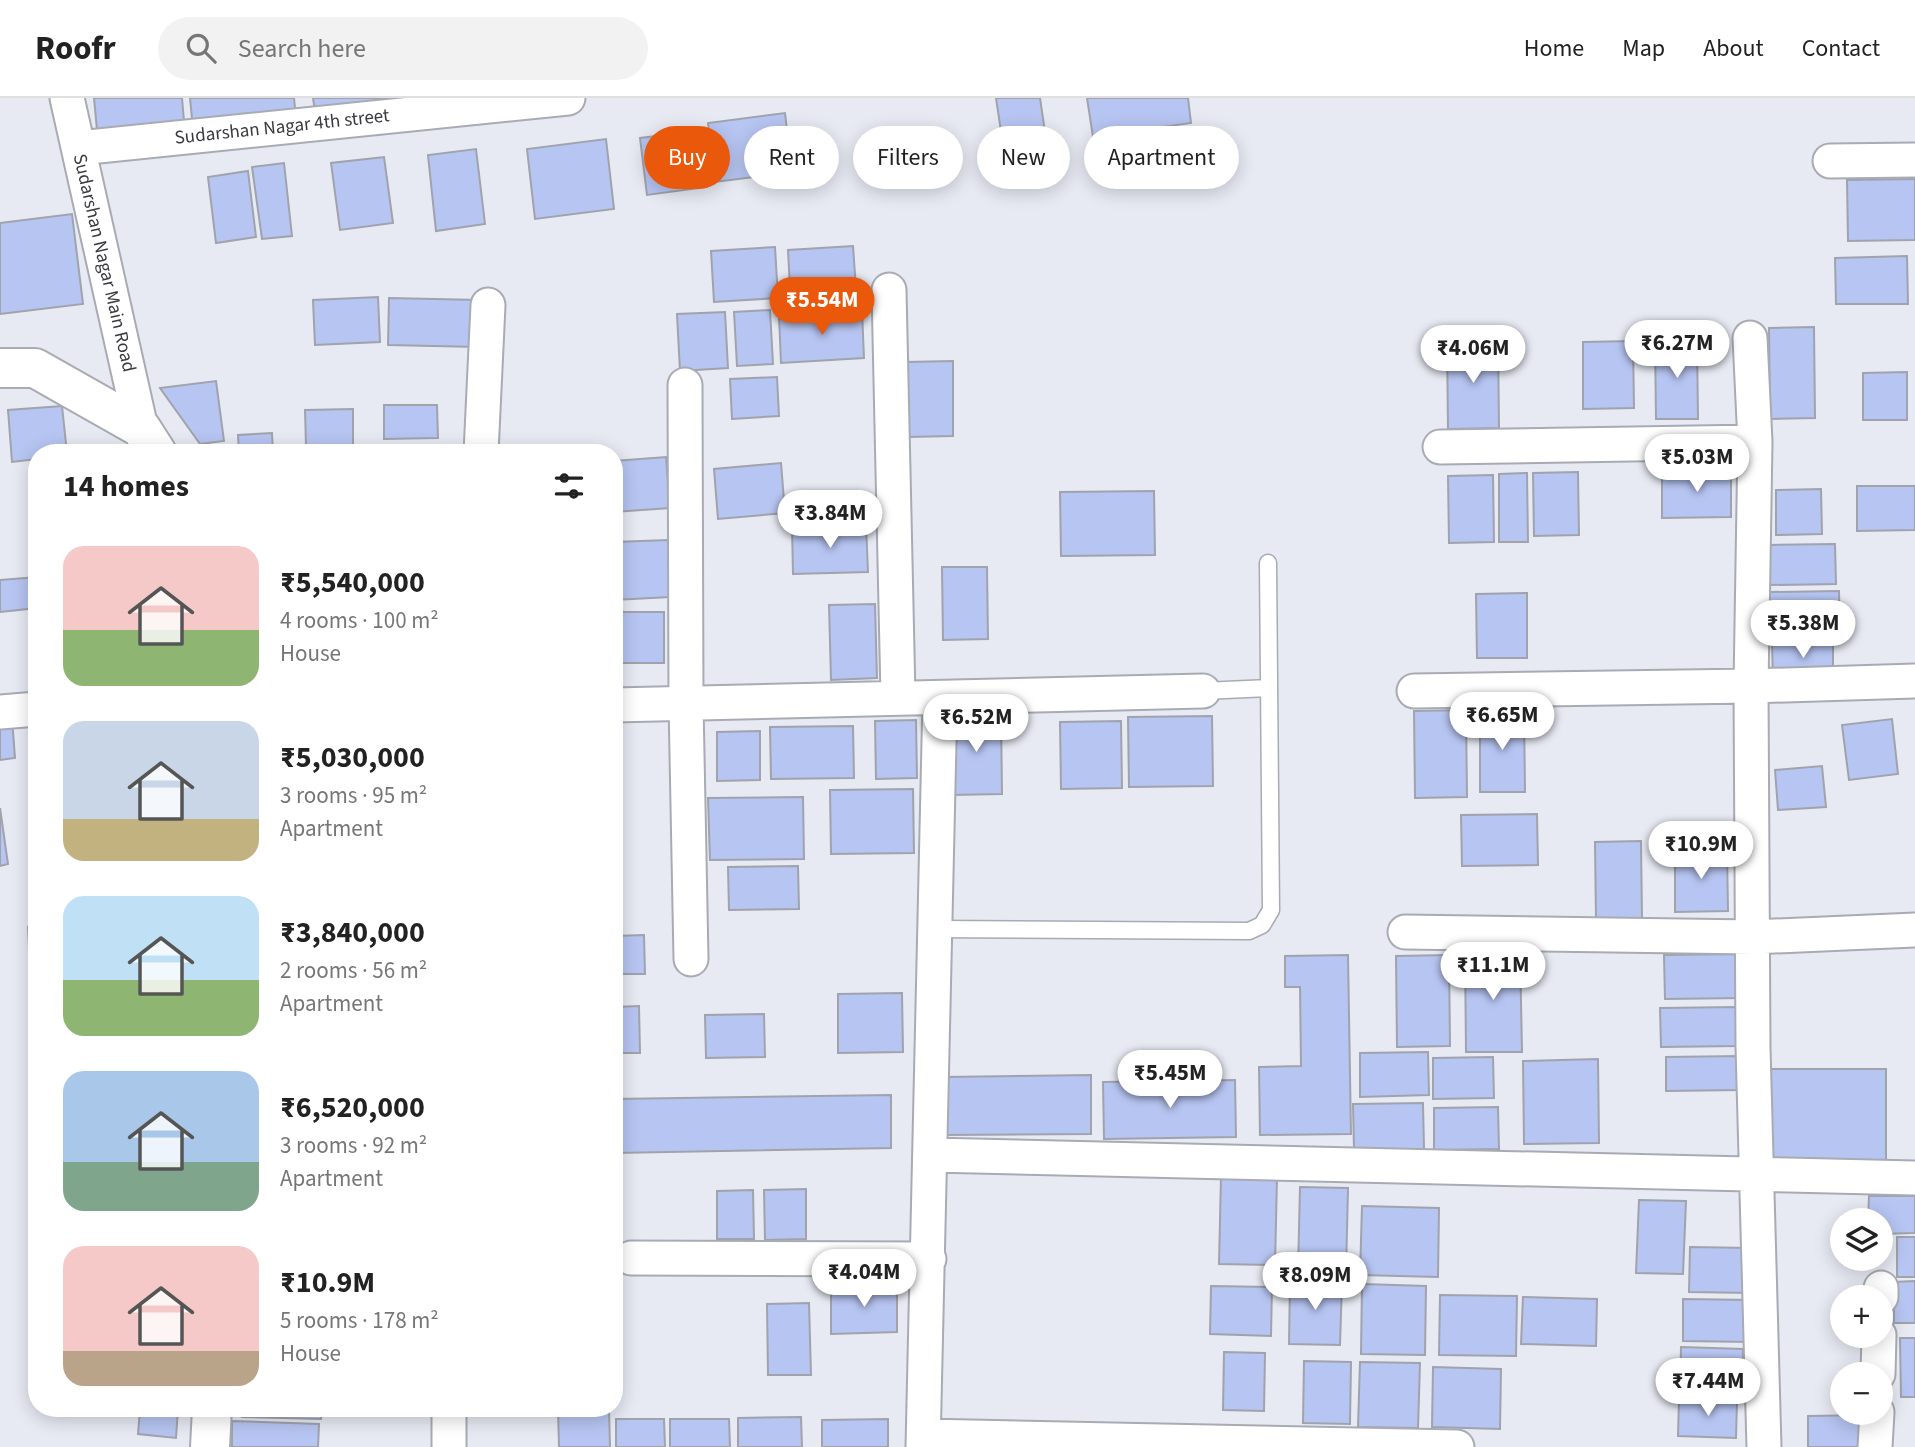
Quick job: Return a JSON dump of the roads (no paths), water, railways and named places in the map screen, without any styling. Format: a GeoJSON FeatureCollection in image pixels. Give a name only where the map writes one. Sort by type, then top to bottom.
{"type":"FeatureCollection","features":[{"type":"Feature","properties":{"kind":"street","name":"Sudarshan Nagar Main Road"},"geometry":{"type":"LineString","coordinates":[[67,98],[149,440]]}},
{"type":"Feature","properties":{"kind":"street","name":"Sudarshan Nagar 4th street"},"geometry":{"type":"LineString","coordinates":[[79,148],[568,98]]}},
{"type":"Feature","properties":{"kind":"street"},"geometry":{"type":"LineString","coordinates":[[1830,161],[1915,160]]}},
{"type":"Feature","properties":{"kind":"street"},"geometry":{"type":"LineString","coordinates":[[889,290],[898,696]]}},
{"type":"Feature","properties":{"kind":"street"},"geometry":{"type":"LineString","coordinates":[[481,444],[488,305]]}},
{"type":"Feature","properties":{"kind":"street"},"geometry":{"type":"LineString","coordinates":[[1750,338],[1755,442],[1751,686],[1753,937],[1756,1174],[1764,1447]]}},
{"type":"Feature","properties":{"kind":"street"},"geometry":{"type":"LineString","coordinates":[[0,368],[36,368],[149,440]]}},
{"type":"Feature","properties":{"kind":"street"},"geometry":{"type":"LineString","coordinates":[[685,385],[686,703],[691,959]]}},
{"type":"Feature","properties":{"kind":"street"},"geometry":{"type":"LineString","coordinates":[[1440,447],[1755,442]]}},
{"type":"Feature","properties":{"kind":"street"},"geometry":{"type":"LineString","coordinates":[[1414,691],[1915,681]]}},
{"type":"Feature","properties":{"kind":"street"},"geometry":{"type":"LineString","coordinates":[[623,705],[898,696],[940,698],[1203,691]]}},
{"type":"Feature","properties":{"kind":"street"},"geometry":{"type":"LineString","coordinates":[[940,698],[932,1155],[923,1442],[1457,1447]]}},
{"type":"Feature","properties":{"kind":"street"},"geometry":{"type":"LineString","coordinates":[[0,712],[28,710]]}},
{"type":"Feature","properties":{"kind":"street"},"geometry":{"type":"LineString","coordinates":[[1405,932],[1753,937],[1915,930]]}},
{"type":"Feature","properties":{"kind":"street"},"geometry":{"type":"LineString","coordinates":[[932,1155],[1915,1178]]}},
{"type":"Feature","properties":{"kind":"street"},"geometry":{"type":"LineString","coordinates":[[631,1258],[929,1259]]}},
{"type":"Feature","properties":{"kind":"street"},"geometry":{"type":"LineString","coordinates":[[210,1447],[212,1417]]}},
{"type":"Feature","properties":{"kind":"street"},"geometry":{"type":"LineString","coordinates":[[449,1417],[449,1447]]}},
{"type":"Feature","properties":{"kind":"street"},"geometry":{"type":"LineString","coordinates":[[1875,1447],[1876,1425]]}},
{"type":"Feature","properties":{"kind":"lane"},"geometry":{"type":"LineString","coordinates":[[935,929],[1249,932],[1262,925],[1271,910],[1269,563]]}},
{"type":"Feature","properties":{"kind":"lane"},"geometry":{"type":"LineString","coordinates":[[1203,691],[1269,688]]}}]}
